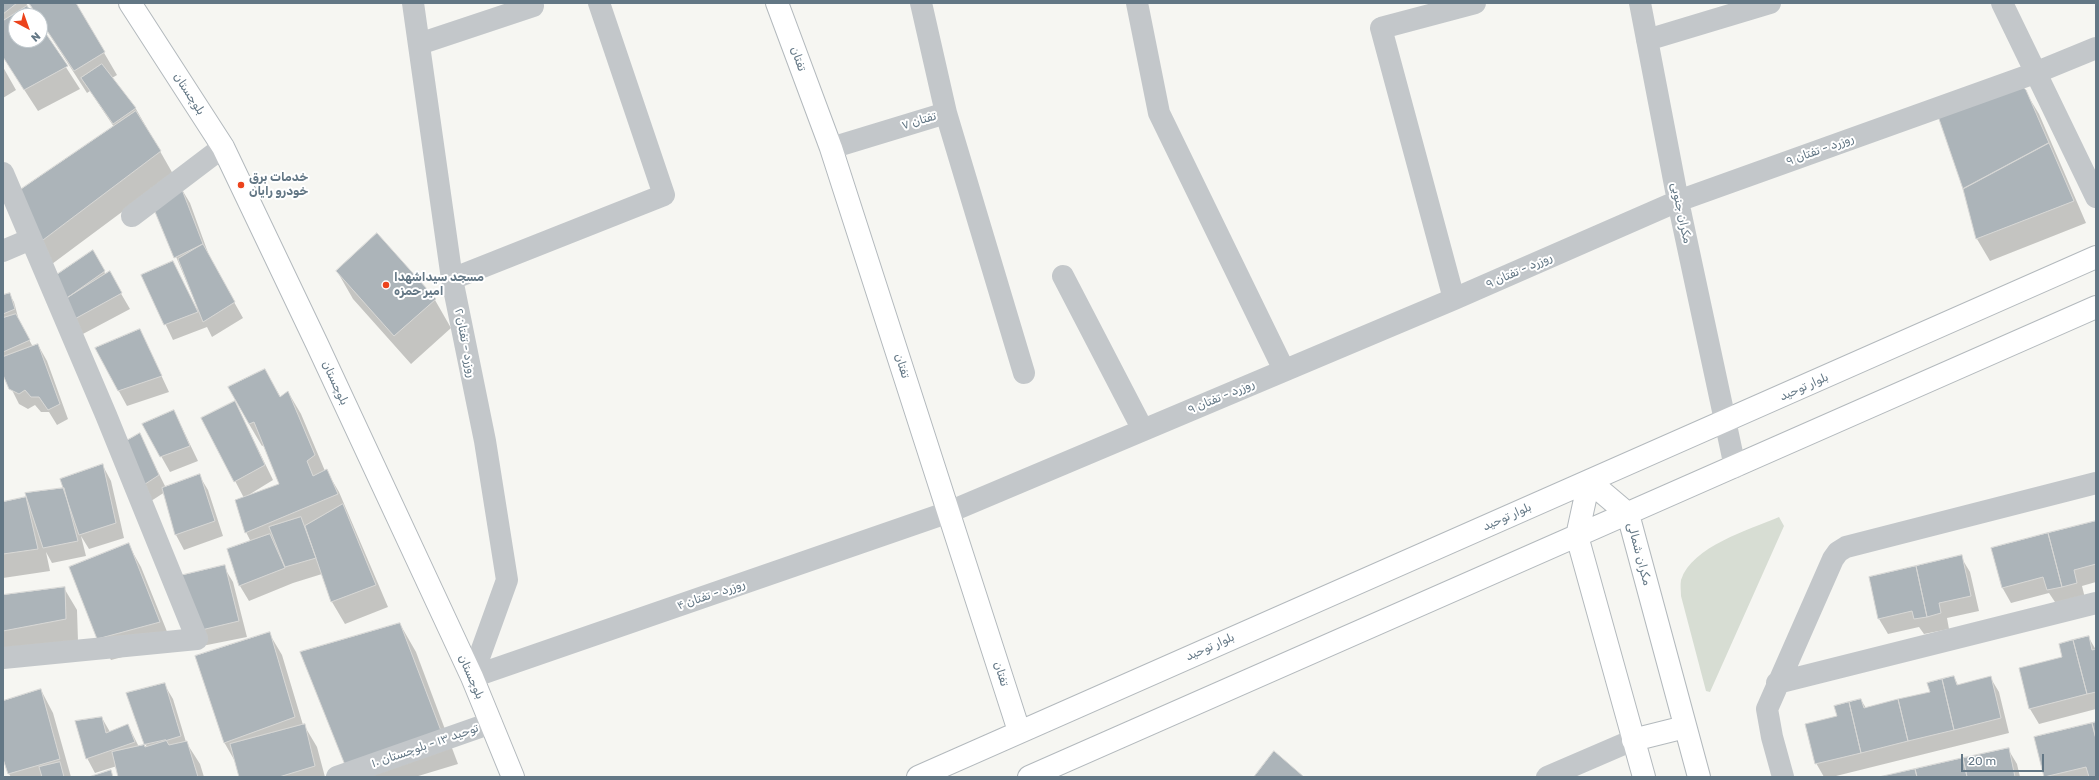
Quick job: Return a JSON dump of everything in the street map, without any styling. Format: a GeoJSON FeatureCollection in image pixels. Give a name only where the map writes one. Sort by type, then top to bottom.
{"type":"FeatureCollection","features":[{"type":"Feature","properties":{"kind":"main road","name":"بلوچستان"},"geometry":{"type":"LineString","coordinates":[[130,3],[223,147],[321,351],[472,677],[513,777]]}},
{"type":"Feature","properties":{"kind":"main road","name":"تفتان"},"geometry":{"type":"LineString","coordinates":[[777,3],[831,148],[1019,731]]}},
{"type":"Feature","properties":{"kind":"main road","name":"بلوار توحید"},"geometry":{"type":"LineString","coordinates":[[918,777],[1019,731],[1725,422],[2096,257]]}},
{"type":"Feature","properties":{"kind":"main road"},"geometry":{"type":"LineString","coordinates":[[1029,777],[2096,307]]}},
{"type":"Feature","properties":{"kind":"main road"},"geometry":{"type":"LineString","coordinates":[[1590,481],[1577,536],[1644,777]]}},
{"type":"Feature","properties":{"kind":"main road","name":"مکران شمالی"},"geometry":{"type":"LineString","coordinates":[[1590,481],[1628,514],[1699,777]]}},
{"type":"Feature","properties":{"kind":"main road"},"geometry":{"type":"LineString","coordinates":[[1633,740],[1685,727]]}},
{"type":"Feature","properties":{"kind":"street","name":"روزرد - تفتان ۲"},"geometry":{"type":"LineString","coordinates":[[413,3],[452,279],[485,441],[507,580],[472,677]]}},
{"type":"Feature","properties":{"kind":"street"},"geometry":{"type":"LineString","coordinates":[[452,279],[664,195],[599,3]]}},
{"type":"Feature","properties":{"kind":"street","name":"تفتان ۷"},"geometry":{"type":"LineString","coordinates":[[831,148],[946,113],[921,3]]}},
{"type":"Feature","properties":{"kind":"street"},"geometry":{"type":"LineString","coordinates":[[1137,3],[1159,113],[1284,370]]}},
{"type":"Feature","properties":{"kind":"street"},"geometry":{"type":"LineString","coordinates":[[1454,299],[1381,28],[1475,3]]}},
{"type":"Feature","properties":{"kind":"street","name":"مکران جنوبی"},"geometry":{"type":"LineString","coordinates":[[1640,3],[1678,201],[1735,467]]}},
{"type":"Feature","properties":{"kind":"street"},"geometry":{"type":"LineString","coordinates":[[1647,40],[1770,3]]}},
{"type":"Feature","properties":{"kind":"street"},"geometry":{"type":"LineString","coordinates":[[2002,3],[2096,197]]}},
{"type":"Feature","properties":{"kind":"street"},"geometry":{"type":"LineString","coordinates":[[419,44],[533,6]]}},
{"type":"Feature","properties":{"kind":"street","name":"روزرد - تفتان ۹"},"geometry":{"type":"LineString","coordinates":[[949,512],[1454,299],[1678,201],[2035,73],[2096,48]]}},
{"type":"Feature","properties":{"kind":"street"},"geometry":{"type":"LineString","coordinates":[[946,113],[1024,373]]}},
{"type":"Feature","properties":{"kind":"street"},"geometry":{"type":"LineString","coordinates":[[132,216],[223,147]]}},
{"type":"Feature","properties":{"kind":"street"},"geometry":{"type":"LineString","coordinates":[[3,173],[106,415],[197,639],[3,658]]}},
{"type":"Feature","properties":{"kind":"street"},"geometry":{"type":"LineString","coordinates":[[3,251],[31,239]]}},
{"type":"Feature","properties":{"kind":"street"},"geometry":{"type":"LineString","coordinates":[[1063,276],[1143,430]]}},
{"type":"Feature","properties":{"kind":"street"},"geometry":{"type":"LineString","coordinates":[[1783,777],[1767,709],[1777,683],[1833,559],[1842,550],[2096,483]]}},
{"type":"Feature","properties":{"kind":"street","name":"روزرد - تفتان ۴"},"geometry":{"type":"LineString","coordinates":[[472,677],[949,512]]}},
{"type":"Feature","properties":{"kind":"street"},"geometry":{"type":"LineString","coordinates":[[1777,683],[2096,603]]}},
{"type":"Feature","properties":{"kind":"street","name":"توحید ۱۳ - بلوچستان ۱۰"},"geometry":{"type":"LineString","coordinates":[[337,777],[491,723]]}},
{"type":"Feature","properties":{"kind":"street"},"geometry":{"type":"LineString","coordinates":[[1547,777],[1633,740]]}},
{"type":"Feature","properties":{"kind":"shaded area"},"geometry":{"type":"Polygon","coordinates":[[[1779,517],[1784,526],[1710,692],[1706,691],[1681,596],[1681,580],[1687,568],[1709,549],[1738,534],[1779,517]]]}},
{"type":"Feature","properties":{"kind":"building"},"geometry":{"type":"Polygon","coordinates":[[[3,3],[17,3],[11,8],[8,8],[8,10],[3,14],[3,3]]]}},
{"type":"Feature","properties":{"kind":"building"},"geometry":{"type":"Polygon","coordinates":[[[29,3],[76,3],[105,52],[74,71],[48,32],[48,8],[32,8],[29,3]]]}},
{"type":"Feature","properties":{"kind":"building"},"geometry":{"type":"Polygon","coordinates":[[[8,18],[8,48],[48,48],[48,37],[68,66],[24,90],[3,57],[3,21],[8,18]]]}},
{"type":"Feature","properties":{"kind":"building"},"geometry":{"type":"Polygon","coordinates":[[[102,64],[136,108],[113,124],[81,78],[102,64]]]}},
{"type":"Feature","properties":{"kind":"building"},"geometry":{"type":"Polygon","coordinates":[[[2014,79],[2026,90],[2049,143],[1963,189],[1938,116],[2014,79]]]}},
{"type":"Feature","properties":{"kind":"building"},"geometry":{"type":"Polygon","coordinates":[[[136,111],[161,151],[39,243],[17,192],[136,111]]]}},
{"type":"Feature","properties":{"kind":"building"},"geometry":{"type":"Polygon","coordinates":[[[2049,143],[2074,201],[1976,239],[1963,189],[2049,143]]]}},
{"type":"Feature","properties":{"kind":"building"},"geometry":{"type":"Polygon","coordinates":[[[181,187],[203,244],[174,258],[151,202],[181,187]]]}},
{"type":"Feature","properties":{"kind":"building","name":"مسجد سیداشهدا امیر حمزه"},"geometry":{"type":"Polygon","coordinates":[[[377,233],[436,299],[394,336],[336,271],[377,233]]]}},
{"type":"Feature","properties":{"kind":"building"},"geometry":{"type":"Polygon","coordinates":[[[203,244],[235,302],[203,322],[178,259],[203,244]]]}},
{"type":"Feature","properties":{"kind":"building"},"geometry":{"type":"Polygon","coordinates":[[[93,250],[105,271],[64,300],[52,278],[93,250]]]}},
{"type":"Feature","properties":{"kind":"building"},"geometry":{"type":"Polygon","coordinates":[[[173,261],[198,312],[164,325],[141,275],[173,261]]]}},
{"type":"Feature","properties":{"kind":"building"},"geometry":{"type":"Polygon","coordinates":[[[110,271],[122,293],[71,321],[64,300],[110,271]]]}},
{"type":"Feature","properties":{"kind":"building"},"geometry":{"type":"Polygon","coordinates":[[[10,293],[15,309],[3,314],[3,295],[10,293]]]}},
{"type":"Feature","properties":{"kind":"building"},"geometry":{"type":"Polygon","coordinates":[[[16,314],[30,340],[3,352],[3,318],[16,314]]]}},
{"type":"Feature","properties":{"kind":"building"},"geometry":{"type":"Polygon","coordinates":[[[140,329],[162,376],[118,391],[95,348],[140,329]]]}},
{"type":"Feature","properties":{"kind":"building"},"geometry":{"type":"Polygon","coordinates":[[[38,344],[60,404],[48,410],[39,397],[31,397],[25,390],[19,394],[9,389],[3,375],[3,357],[38,344]]]}},
{"type":"Feature","properties":{"kind":"building"},"geometry":{"type":"Polygon","coordinates":[[[265,369],[280,397],[288,391],[315,455],[307,461],[313,476],[327,469],[338,494],[245,533],[235,500],[279,484],[254,422],[249,424],[228,387],[265,369]]]}},
{"type":"Feature","properties":{"kind":"building"},"geometry":{"type":"Polygon","coordinates":[[[235,401],[265,465],[234,482],[201,418],[235,401]]]}},
{"type":"Feature","properties":{"kind":"building"},"geometry":{"type":"Polygon","coordinates":[[[174,410],[190,446],[160,457],[142,424],[174,410]]]}},
{"type":"Feature","properties":{"kind":"building"},"geometry":{"type":"Polygon","coordinates":[[[140,433],[159,475],[139,488],[121,444],[140,433]]]}},
{"type":"Feature","properties":{"kind":"building"},"geometry":{"type":"Polygon","coordinates":[[[103,464],[116,523],[79,535],[60,479],[103,464]]]}},
{"type":"Feature","properties":{"kind":"building"},"geometry":{"type":"Polygon","coordinates":[[[200,474],[215,521],[175,535],[162,488],[200,474]]]}},
{"type":"Feature","properties":{"kind":"building"},"geometry":{"type":"Polygon","coordinates":[[[64,488],[78,541],[43,548],[25,493],[64,488]]]}},
{"type":"Feature","properties":{"kind":"building"},"geometry":{"type":"Polygon","coordinates":[[[26,497],[38,549],[3,554],[3,502],[26,497]]]}},
{"type":"Feature","properties":{"kind":"building"},"geometry":{"type":"Polygon","coordinates":[[[343,504],[376,585],[331,602],[305,526],[343,504]]]}},
{"type":"Feature","properties":{"kind":"building"},"geometry":{"type":"Polygon","coordinates":[[[301,517],[316,558],[285,567],[269,527],[301,517]]]}},
{"type":"Feature","properties":{"kind":"building"},"geometry":{"type":"Polygon","coordinates":[[[2096,521],[2096,564],[2074,570],[2077,583],[2062,587],[2048,533],[2096,521]]]}},
{"type":"Feature","properties":{"kind":"building"},"geometry":{"type":"Polygon","coordinates":[[[2048,533],[2062,587],[2047,590],[2043,577],[2002,588],[1991,548],[2048,533]]]}},
{"type":"Feature","properties":{"kind":"building"},"geometry":{"type":"Polygon","coordinates":[[[270,534],[285,568],[239,586],[227,549],[270,534]]]}},
{"type":"Feature","properties":{"kind":"building"},"geometry":{"type":"Polygon","coordinates":[[[129,543],[160,622],[97,639],[69,567],[129,543]]]}},
{"type":"Feature","properties":{"kind":"building"},"geometry":{"type":"Polygon","coordinates":[[[1962,555],[1971,596],[1939,603],[1941,613],[1927,617],[1916,566],[1962,555]]]}},
{"type":"Feature","properties":{"kind":"building"},"geometry":{"type":"Polygon","coordinates":[[[225,565],[239,621],[193,632],[179,576],[225,565]]]}},
{"type":"Feature","properties":{"kind":"building"},"geometry":{"type":"Polygon","coordinates":[[[1916,566],[1927,617],[1914,619],[1912,611],[1878,619],[1869,577],[1916,566]]]}},
{"type":"Feature","properties":{"kind":"building"},"geometry":{"type":"Polygon","coordinates":[[[65,587],[66,619],[3,631],[3,595],[65,587]]]}},
{"type":"Feature","properties":{"kind":"building"},"geometry":{"type":"Polygon","coordinates":[[[400,623],[443,736],[345,765],[300,652],[400,623]]]}},
{"type":"Feature","properties":{"kind":"building"},"geometry":{"type":"Polygon","coordinates":[[[270,632],[295,717],[224,743],[195,656],[270,632]]]}},
{"type":"Feature","properties":{"kind":"building"},"geometry":{"type":"Polygon","coordinates":[[[2089,636],[2092,650],[2096,649],[2096,692],[2087,694],[2073,640],[2089,636]]]}},
{"type":"Feature","properties":{"kind":"building"},"geometry":{"type":"Polygon","coordinates":[[[2073,640],[2087,694],[2029,709],[2019,668],[2062,657],[2059,644],[2073,640]]]}},
{"type":"Feature","properties":{"kind":"building"},"geometry":{"type":"Polygon","coordinates":[[[1954,676],[1957,685],[1991,676],[2001,718],[1954,730],[1942,679],[1954,676]]]}},
{"type":"Feature","properties":{"kind":"building"},"geometry":{"type":"Polygon","coordinates":[[[1942,679],[1954,730],[1908,741],[1898,699],[1930,692],[1927,683],[1942,679]]]}},
{"type":"Feature","properties":{"kind":"building"},"geometry":{"type":"Polygon","coordinates":[[[165,683],[181,736],[145,747],[126,693],[165,683]]]}},
{"type":"Feature","properties":{"kind":"building"},"geometry":{"type":"Polygon","coordinates":[[[41,689],[60,759],[8,774],[3,759],[3,701],[41,689]]]}},
{"type":"Feature","properties":{"kind":"building"},"geometry":{"type":"Polygon","coordinates":[[[1861,699],[1864,708],[1898,699],[1908,741],[1861,753],[1849,702],[1861,699]]]}},
{"type":"Feature","properties":{"kind":"building"},"geometry":{"type":"Polygon","coordinates":[[[1849,702],[1861,753],[1815,764],[1805,724],[1837,716],[1834,706],[1849,702]]]}},
{"type":"Feature","properties":{"kind":"building"},"geometry":{"type":"Polygon","coordinates":[[[102,717],[106,733],[128,724],[135,742],[86,759],[75,721],[102,717]]]}},
{"type":"Feature","properties":{"kind":"building"},"geometry":{"type":"Polygon","coordinates":[[[2096,722],[2096,739],[2092,723],[2096,722]]]}},
{"type":"Feature","properties":{"kind":"building"},"geometry":{"type":"Polygon","coordinates":[[[2092,723],[2096,739],[2096,777],[2089,777],[2086,767],[2044,777],[2034,737],[2092,723]]]}},
{"type":"Feature","properties":{"kind":"building"},"geometry":{"type":"Polygon","coordinates":[[[305,724],[315,766],[279,777],[239,777],[230,744],[305,724]]]}},
{"type":"Feature","properties":{"kind":"building"},"geometry":{"type":"Polygon","coordinates":[[[166,740],[169,745],[187,741],[198,777],[118,777],[112,752],[166,740]]]}},
{"type":"Feature","properties":{"kind":"building"},"geometry":{"type":"Polygon","coordinates":[[[2009,748],[2015,777],[1967,777],[1963,758],[2009,748]]]}},
{"type":"Feature","properties":{"kind":"building"},"geometry":{"type":"Polygon","coordinates":[[[1274,751],[1304,777],[1254,777],[1274,751]]]}},
{"type":"Feature","properties":{"kind":"building"},"geometry":{"type":"Polygon","coordinates":[[[1963,758],[1967,777],[1917,777],[1915,769],[1963,758]]]}},
{"type":"Feature","properties":{"kind":"building"},"geometry":{"type":"Polygon","coordinates":[[[60,762],[64,777],[42,777],[39,767],[60,762]]]}},
{"type":"Feature","properties":{"kind":"building"},"geometry":{"type":"Polygon","coordinates":[[[1915,769],[1917,777],[1879,777],[1915,769]]]}},
{"type":"Feature","properties":{"kind":"building"},"geometry":{"type":"Polygon","coordinates":[[[111,770],[113,777],[89,777],[111,770]]]}},
{"type":"Feature","properties":{"kind":"place","name":"خدمات برق خودرو رایان"},"geometry":{"type":"Point","coordinates":[241,185]}},
{"type":"Feature","properties":{"kind":"place","name":"مسجد سیداشهدا امیر حمزه"},"geometry":{"type":"Point","coordinates":[386,285]}}]}
